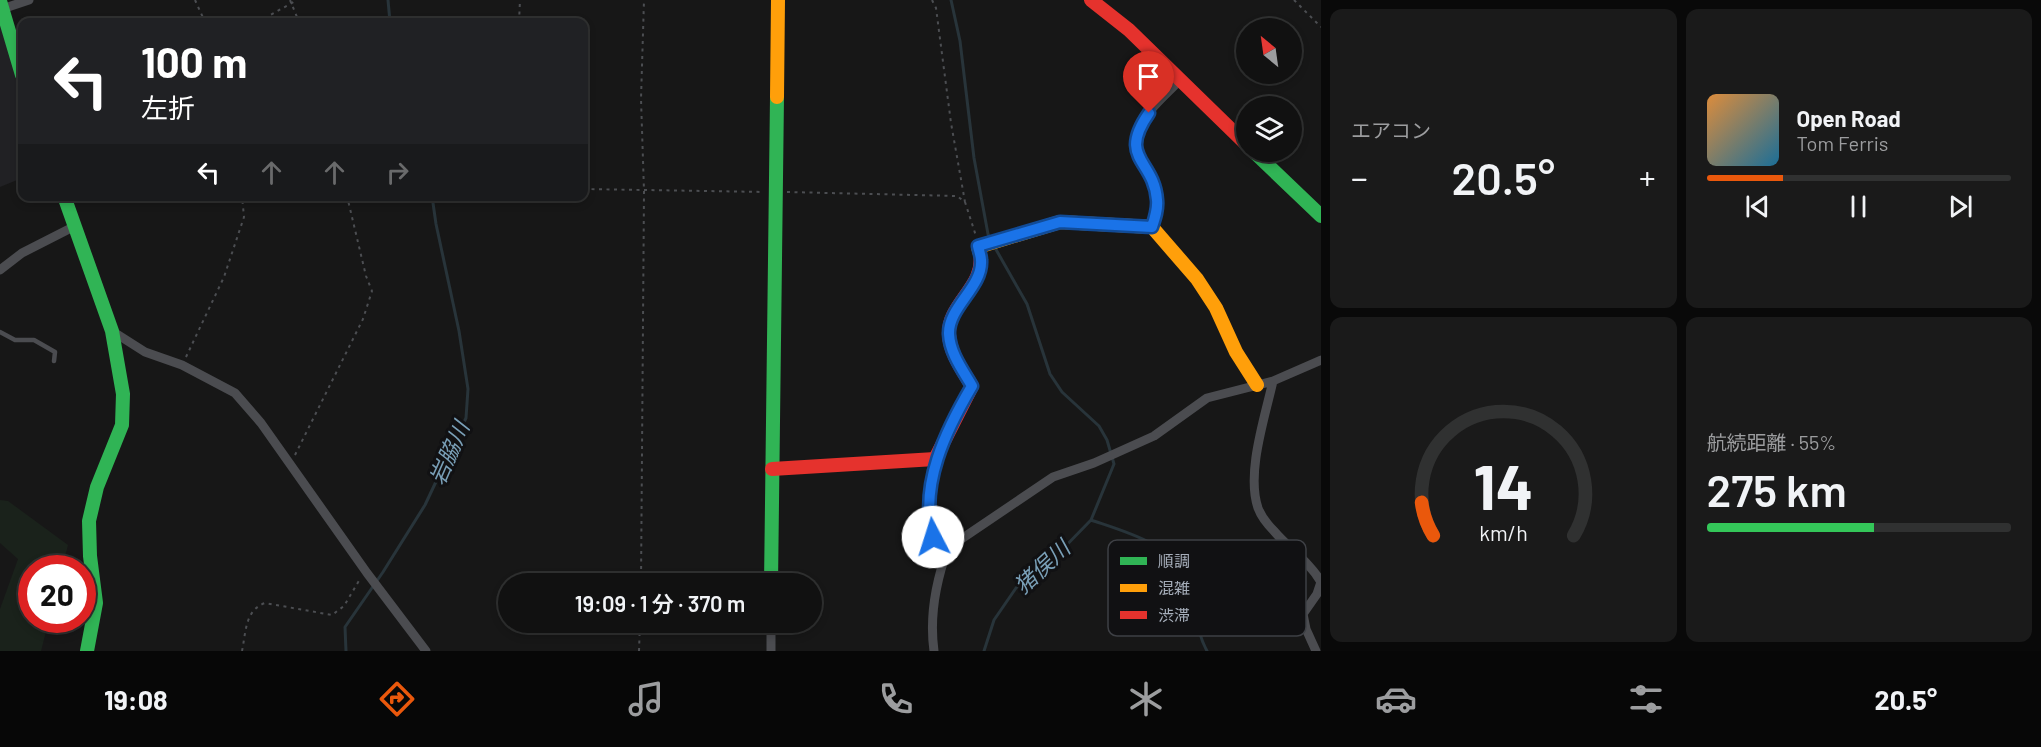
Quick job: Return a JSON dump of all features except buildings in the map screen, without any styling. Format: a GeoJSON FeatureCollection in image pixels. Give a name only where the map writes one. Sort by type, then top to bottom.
{"type":"FeatureCollection","features":[{"type":"Feature","properties":{"kind":"main road"},"geometry":{"type":"LineString","coordinates":[[771,573],[778,0]]}},
{"type":"Feature","properties":{"kind":"main road"},"geometry":{"type":"LineString","coordinates":[[1091,0],[1129,30],[1236,134]]}},
{"type":"Feature","properties":{"kind":"main road"},"geometry":{"type":"LineString","coordinates":[[1,5],[18,62]]}},
{"type":"Feature","properties":{"kind":"main road"},"geometry":{"type":"LineString","coordinates":[[1264,162],[1321,216]]}},
{"type":"Feature","properties":{"kind":"main road"},"geometry":{"type":"LineString","coordinates":[[66,201],[112,331],[120,370],[123,408],[122,425],[97,487],[89,521],[90,556],[96,603],[87,651]]}},
{"type":"Feature","properties":{"kind":"main road"},"geometry":{"type":"LineString","coordinates":[[772,469],[935,459],[972,386],[953,353],[949,330],[957,309],[977,276],[982,262],[978,246],[1060,222],[1152,227],[1197,279],[1216,308],[1236,352],[1257,385]]}},
{"type":"Feature","properties":{"kind":"street"},"geometry":{"type":"LineString","coordinates":[[1,5],[29,0]]}},
{"type":"Feature","properties":{"kind":"street"},"geometry":{"type":"LineString","coordinates":[[1152,227],[1158,198],[1137,153],[1135,140],[1138,129],[1149,113],[1180,80]]}},
{"type":"Feature","properties":{"kind":"street"},"geometry":{"type":"LineString","coordinates":[[0,270],[22,253],[75,226]]}},
{"type":"Feature","properties":{"kind":"street"},"geometry":{"type":"LineString","coordinates":[[112,331],[145,352],[182,365],[234,393],[261,423],[365,570],[426,651]]}},
{"type":"Feature","properties":{"kind":"street"},"geometry":{"type":"LineString","coordinates":[[934,651],[931,633],[933,599],[948,548],[1053,477],[1094,463],[1155,436],[1207,398],[1273,381],[1321,360]]}},
{"type":"Feature","properties":{"kind":"street"},"geometry":{"type":"LineString","coordinates":[[1273,381],[1257,453],[1255,489],[1258,510],[1274,531],[1285,540]]}},
{"type":"Feature","properties":{"kind":"street"},"geometry":{"type":"LineString","coordinates":[[1306,558],[1318,568]]}},
{"type":"Feature","properties":{"kind":"street"},"geometry":{"type":"LineString","coordinates":[[1306,610],[1317,594],[1321,582]]}},
{"type":"Feature","properties":{"kind":"street"},"geometry":{"type":"LineString","coordinates":[[1306,629],[1316,651]]}},
{"type":"Feature","properties":{"kind":"street"},"geometry":{"type":"LineString","coordinates":[[771,633],[771,651]]}},
{"type":"Feature","properties":{"kind":"lane"},"geometry":{"type":"LineString","coordinates":[[0,332],[15,339],[34,340],[55,352],[54,361]]}},
{"type":"Feature","properties":{"kind":"lane"},"geometry":{"type":"LineString","coordinates":[[935,459],[928,520],[933,537],[945,557]]}},
{"type":"Feature","properties":{"kind":"path"},"geometry":{"type":"LineString","coordinates":[[195,0],[203,18]]}},
{"type":"Feature","properties":{"kind":"path"},"geometry":{"type":"LineString","coordinates":[[264,18],[290,1],[297,0]]}},
{"type":"Feature","properties":{"kind":"path"},"geometry":{"type":"LineString","coordinates":[[519,18],[520,0]]}},
{"type":"Feature","properties":{"kind":"path"},"geometry":{"type":"LineString","coordinates":[[640,573],[644,191],[641,99],[644,0]]}},
{"type":"Feature","properties":{"kind":"path"},"geometry":{"type":"LineString","coordinates":[[932,0],[936,8],[951,123],[966,202],[978,246]]}},
{"type":"Feature","properties":{"kind":"path"},"geometry":{"type":"LineString","coordinates":[[1294,0],[1321,27]]}},
{"type":"Feature","properties":{"kind":"path"},"geometry":{"type":"LineString","coordinates":[[290,1],[297,18]]}},
{"type":"Feature","properties":{"kind":"path"},"geometry":{"type":"LineString","coordinates":[[588,189],[916,194],[957,196],[966,202]]}},
{"type":"Feature","properties":{"kind":"path"},"geometry":{"type":"LineString","coordinates":[[182,365],[224,277],[244,217],[242,201]]}},
{"type":"Feature","properties":{"kind":"path"},"geometry":{"type":"LineString","coordinates":[[291,465],[363,319],[372,291],[366,276],[348,201]]}},
{"type":"Feature","properties":{"kind":"path"},"geometry":{"type":"LineString","coordinates":[[242,651],[250,613],[257,606],[265,603],[332,615],[344,606],[365,570]]}},
{"type":"Feature","properties":{"kind":"path"},"geometry":{"type":"LineString","coordinates":[[639,651],[640,633]]}},
{"type":"Feature","properties":{"kind":"shaded area"},"geometry":{"type":"Polygon","coordinates":[[[0,25],[18,82],[18,180],[0,187],[0,25]]]}},
{"type":"Feature","properties":{"kind":"shaded area"},"geometry":{"type":"Polygon","coordinates":[[[0,500],[8,501],[68,545],[65,555],[18,555],[18,559],[0,543],[0,500]]]}},
{"type":"Feature","properties":{"kind":"shaded area"},"geometry":{"type":"Polygon","coordinates":[[[18,559],[18,633],[46,633],[41,651],[0,651],[0,609],[18,559]]]}},
{"type":"Feature","properties":{"kind":"waterway","name":"岩脇川"},"geometry":{"type":"LineString","coordinates":[[388,0],[390,18]]}},
{"type":"Feature","properties":{"kind":"waterway"},"geometry":{"type":"LineString","coordinates":[[951,0],[960,41],[974,158],[991,240]]}},
{"type":"Feature","properties":{"kind":"waterway","name":"岩脇川"},"geometry":{"type":"LineString","coordinates":[[346,651],[345,627],[425,505],[466,418],[468,389],[459,331],[433,201]]}},
{"type":"Feature","properties":{"kind":"waterway","name":"猪俣川"},"geometry":{"type":"LineString","coordinates":[[984,651],[994,620],[1016,588],[1043,561],[1054,558],[1091,520],[1114,464],[1107,440],[1099,426],[1062,392],[1050,374],[1027,304],[994,246]]}},
{"type":"Feature","properties":{"kind":"waterway"},"geometry":{"type":"LineString","coordinates":[[1091,520],[1144,540]]}},
{"type":"Feature","properties":{"kind":"waterway"},"geometry":{"type":"LineString","coordinates":[[1201,636],[1207,651]]}},
{"type":"Feature","properties":{"kind":"traffic: fast"},"geometry":{"type":"LineString","coordinates":[[0,1],[18,62]]}},
{"type":"Feature","properties":{"kind":"traffic: fast"},"geometry":{"type":"LineString","coordinates":[[771,573],[777,97]]}},
{"type":"Feature","properties":{"kind":"traffic: fast"},"geometry":{"type":"LineString","coordinates":[[1264,162],[1321,216]]}},
{"type":"Feature","properties":{"kind":"traffic: fast"},"geometry":{"type":"LineString","coordinates":[[66,201],[112,331],[123,394],[122,425],[97,487],[89,521],[90,556],[96,603],[87,651]]}},
{"type":"Feature","properties":{"kind":"traffic: slow"},"geometry":{"type":"LineString","coordinates":[[777,97],[778,0]]}},
{"type":"Feature","properties":{"kind":"traffic: slow"},"geometry":{"type":"LineString","coordinates":[[980,254],[978,247],[1060,222],[1152,227],[1197,279],[1216,308],[1236,352],[1257,385]]}},
{"type":"Feature","properties":{"kind":"traffic: jam"},"geometry":{"type":"LineString","coordinates":[[1091,0],[1129,30],[1236,134]]}},
{"type":"Feature","properties":{"kind":"traffic: jam"},"geometry":{"type":"LineString","coordinates":[[772,469],[935,459],[972,386],[954,355],[949,335],[954,314],[977,276],[980,254]]}},
{"type":"Feature","properties":{"kind":"route"},"geometry":{"type":"LineString","coordinates":[[933,537],[928,520],[935,459],[972,386],[953,353],[949,330],[957,309],[977,276],[982,262],[978,246],[1060,222],[1152,227],[1158,198],[1137,153],[1135,140],[1138,129],[1149,113]]}}]}
